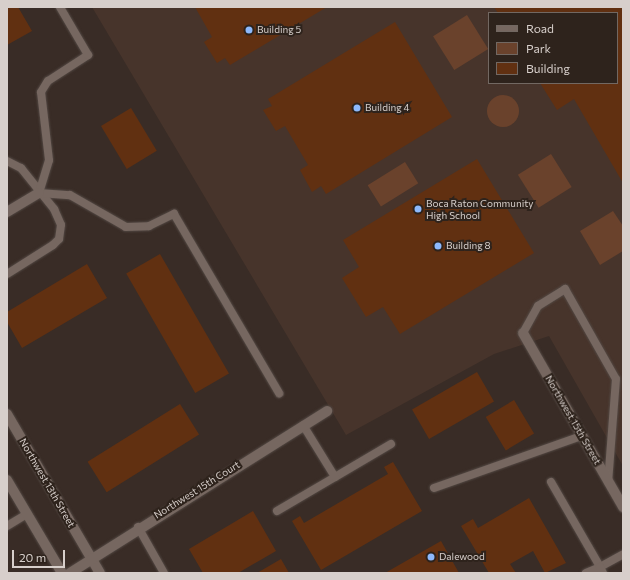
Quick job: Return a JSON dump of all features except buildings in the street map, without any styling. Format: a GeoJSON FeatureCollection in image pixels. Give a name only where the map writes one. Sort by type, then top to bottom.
{"type":"FeatureCollection","features":[{"type":"Feature","properties":{"kind":"street"},"geometry":{"type":"LineString","coordinates":[[7,212],[39,193]]}},
{"type":"Feature","properties":{"kind":"street","name":"Northwest 15th Street"},"geometry":{"type":"LineString","coordinates":[[523,333],[623,507]]}},
{"type":"Feature","properties":{"kind":"street","name":"Northwest 15th Court"},"geometry":{"type":"LineString","coordinates":[[70,573],[138,527],[327,411]]}},
{"type":"Feature","properties":{"kind":"street","name":"Northwest 13th Street"},"geometry":{"type":"LineString","coordinates":[[7,414],[100,573]]}},
{"type":"Feature","properties":{"kind":"street"},"geometry":{"type":"LineString","coordinates":[[7,480],[62,573]]}},
{"type":"Feature","properties":{"kind":"lane"},"geometry":{"type":"LineString","coordinates":[[39,193],[49,160],[41,92],[48,81],[88,55],[60,7]]}},
{"type":"Feature","properties":{"kind":"lane"},"geometry":{"type":"LineString","coordinates":[[7,161],[21,168],[39,193],[57,214],[61,225],[59,239],[46,251],[7,274]]}},
{"type":"Feature","properties":{"kind":"lane"},"geometry":{"type":"LineString","coordinates":[[39,193],[70,195],[126,227],[149,226],[174,214],[279,393]]}},
{"type":"Feature","properties":{"kind":"lane"},"geometry":{"type":"LineString","coordinates":[[523,333],[538,306],[565,290],[616,378],[608,482]]}},
{"type":"Feature","properties":{"kind":"lane"},"geometry":{"type":"LineString","coordinates":[[303,425],[334,477]]}},
{"type":"Feature","properties":{"kind":"lane"},"geometry":{"type":"LineString","coordinates":[[434,488],[582,436]]}},
{"type":"Feature","properties":{"kind":"lane"},"geometry":{"type":"LineString","coordinates":[[277,511],[391,444]]}},
{"type":"Feature","properties":{"kind":"lane"},"geometry":{"type":"LineString","coordinates":[[552,482],[602,570]]}},
{"type":"Feature","properties":{"kind":"lane"},"geometry":{"type":"LineString","coordinates":[[7,526],[27,514]]}},
{"type":"Feature","properties":{"kind":"lane"},"geometry":{"type":"LineString","coordinates":[[138,527],[164,573]]}},
{"type":"Feature","properties":{"kind":"lane"},"geometry":{"type":"LineString","coordinates":[[586,573],[602,570],[623,554]]}},
{"type":"Feature","properties":{"kind":"shaded area","name":"Boca Raton Community High School"},"geometry":{"type":"Polygon","coordinates":[[[92,7],[623,7],[623,466],[549,336],[494,354],[346,435],[92,7]]]}},
{"type":"Feature","properties":{"kind":"green space"},"geometry":{"type":"Polygon","coordinates":[[[467,15],[488,49],[454,70],[433,36],[467,15]]]}},
{"type":"Feature","properties":{"kind":"green space"},"geometry":{"type":"Polygon","coordinates":[[[500,95],[506,95],[515,99],[519,111],[515,123],[506,127],[500,127],[491,123],[487,114],[487,108],[491,99],[500,95]]]}},
{"type":"Feature","properties":{"kind":"green space"},"geometry":{"type":"Polygon","coordinates":[[[551,154],[572,187],[539,208],[518,175],[551,154]]]}},
{"type":"Feature","properties":{"kind":"green space"},"geometry":{"type":"Polygon","coordinates":[[[405,162],[418,183],[381,207],[368,185],[405,162]]]}},
{"type":"Feature","properties":{"kind":"green space"},"geometry":{"type":"Polygon","coordinates":[[[613,211],[623,226],[623,251],[600,265],[580,231],[613,211]]]}},
{"type":"Feature","properties":{"kind":"place","name":"Building 5"},"geometry":{"type":"Point","coordinates":[249,30]}},
{"type":"Feature","properties":{"kind":"place","name":"Building 4"},"geometry":{"type":"Point","coordinates":[357,108]}},
{"type":"Feature","properties":{"kind":"place","name":"Boca Raton Community High School"},"geometry":{"type":"Point","coordinates":[418,209]}},
{"type":"Feature","properties":{"kind":"place","name":"Building 8"},"geometry":{"type":"Point","coordinates":[438,246]}},
{"type":"Feature","properties":{"kind":"place","name":"Dalewood"},"geometry":{"type":"Point","coordinates":[431,557]}}]}
